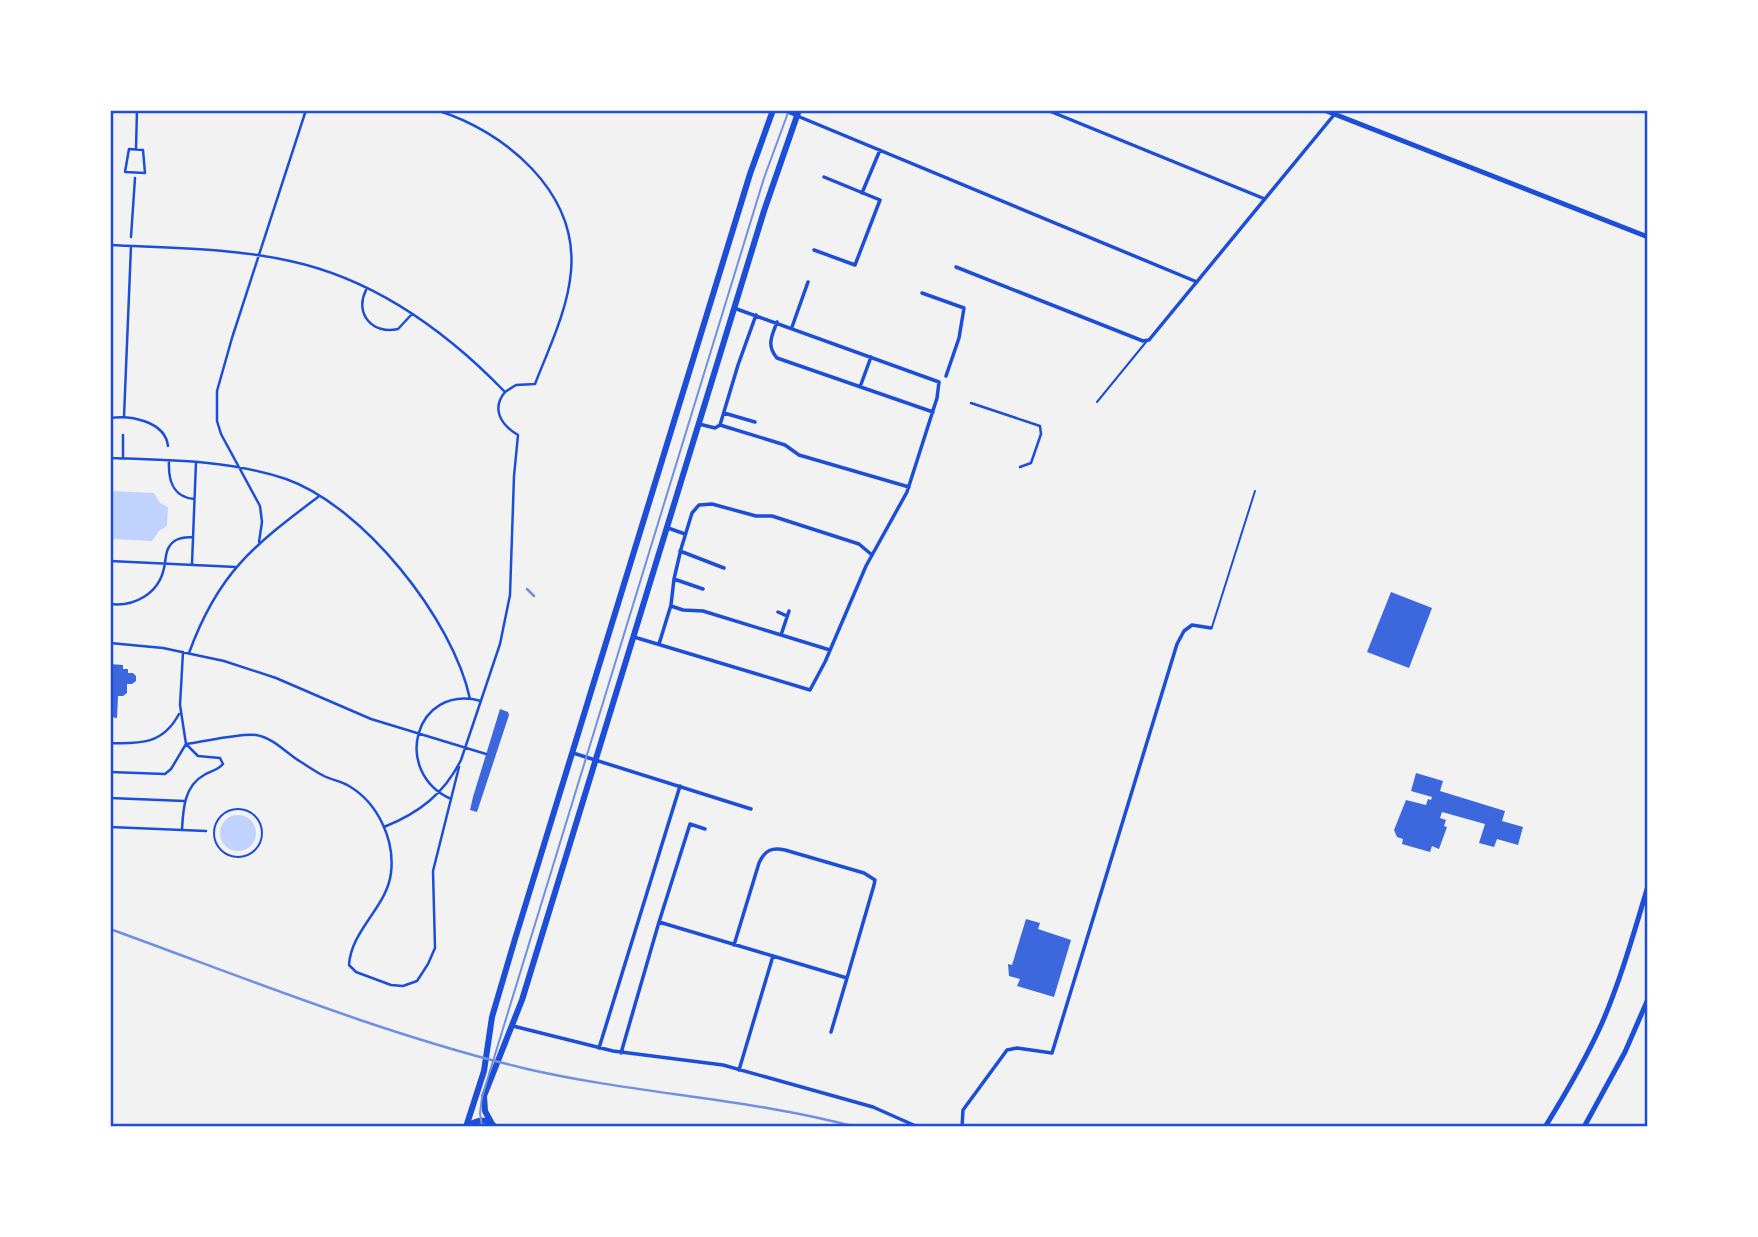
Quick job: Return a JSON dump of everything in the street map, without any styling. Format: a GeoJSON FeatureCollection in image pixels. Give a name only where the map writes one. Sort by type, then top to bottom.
{"type":"FeatureCollection","features":[{"type":"Feature","properties":{"kind":"main road"},"geometry":{"type":"LineString","coordinates":[[467,1127],[484,1071],[496,1004],[744,192],[773,110]]}},
{"type":"Feature","properties":{"kind":"main road"},"geometry":{"type":"LineString","coordinates":[[494,1125],[485,1111],[484,1096],[513,1026],[734,308],[798,113]]}},
{"type":"Feature","properties":{"kind":"main road"},"geometry":{"type":"LineString","coordinates":[[467,1127],[479,1121],[494,1125]]}},
{"type":"Feature","properties":{"kind":"street"},"geometry":{"type":"LineString","coordinates":[[136,149],[137,110]]}},
{"type":"Feature","properties":{"kind":"street"},"geometry":{"type":"LineString","coordinates":[[259,542],[260,506],[219,428],[217,391],[306,110]]}},
{"type":"Feature","properties":{"kind":"street"},"geometry":{"type":"LineString","coordinates":[[186,744],[248,735],[264,737],[321,775],[353,788],[372,807],[384,827],[391,849],[391,877],[360,932],[349,965],[356,971],[391,985],[412,985],[420,978],[435,948],[432,876],[461,760],[500,644],[510,595],[518,435],[503,424],[498,412],[498,402],[505,392],[516,385],[535,384],[569,284],[571,262],[569,239],[560,211],[549,191],[518,154],[477,125],[436,110]]}},
{"type":"Feature","properties":{"kind":"street"},"geometry":{"type":"LineString","coordinates":[[783,110],[798,113],[1197,282]]}},
{"type":"Feature","properties":{"kind":"street"},"geometry":{"type":"LineString","coordinates":[[1047,110],[1265,199]]}},
{"type":"Feature","properties":{"kind":"street"},"geometry":{"type":"LineString","coordinates":[[1324,110],[1336,112],[1648,237]]}},
{"type":"Feature","properties":{"kind":"street"},"geometry":{"type":"LineString","coordinates":[[956,267],[1147,341],[1336,112]]}},
{"type":"Feature","properties":{"kind":"street"},"geometry":{"type":"LineString","coordinates":[[129,149],[136,149],[143,149],[145,173],[125,172],[129,149]]}},
{"type":"Feature","properties":{"kind":"street"},"geometry":{"type":"LineString","coordinates":[[862,192],[880,150]]}},
{"type":"Feature","properties":{"kind":"street"},"geometry":{"type":"LineString","coordinates":[[814,250],[855,265],[880,200],[824,177]]}},
{"type":"Feature","properties":{"kind":"street"},"geometry":{"type":"LineString","coordinates":[[131,237],[135,178]]}},
{"type":"Feature","properties":{"kind":"street"},"geometry":{"type":"LineString","coordinates":[[110,245],[258,255],[319,269],[367,289],[412,314],[461,349],[505,392]]}},
{"type":"Feature","properties":{"kind":"street"},"geometry":{"type":"LineString","coordinates":[[124,416],[131,246]]}},
{"type":"Feature","properties":{"kind":"street"},"geometry":{"type":"LineString","coordinates":[[792,327],[808,282]]}},
{"type":"Feature","properties":{"kind":"street"},"geometry":{"type":"LineString","coordinates":[[367,289],[362,299],[362,312],[366,320],[375,327],[387,331],[398,329],[412,314]]}},
{"type":"Feature","properties":{"kind":"street"},"geometry":{"type":"LineString","coordinates":[[922,293],[964,308],[959,338],[946,376]]}},
{"type":"Feature","properties":{"kind":"street"},"geometry":{"type":"LineString","coordinates":[[634,637],[810,690],[850,600],[909,487],[933,412],[939,382],[734,308]]}},
{"type":"Feature","properties":{"kind":"street"},"geometry":{"type":"LineString","coordinates":[[720,425],[756,315]]}},
{"type":"Feature","properties":{"kind":"street"},"geometry":{"type":"LineString","coordinates":[[777,322],[770,342],[771,350],[777,358],[933,412]]}},
{"type":"Feature","properties":{"kind":"street"},"geometry":{"type":"LineString","coordinates":[[860,387],[871,357]]}},
{"type":"Feature","properties":{"kind":"street"},"geometry":{"type":"LineString","coordinates":[[971,403],[1040,426],[1041,434],[1031,463],[1020,467]]}},
{"type":"Feature","properties":{"kind":"street"},"geometry":{"type":"LineString","coordinates":[[724,413],[755,422]]}},
{"type":"Feature","properties":{"kind":"street"},"geometry":{"type":"LineString","coordinates":[[110,418],[138,418],[151,424],[166,438],[168,446]]}},
{"type":"Feature","properties":{"kind":"street"},"geometry":{"type":"LineString","coordinates":[[699,424],[712,428],[720,425],[785,445],[799,455],[909,487]]}},
{"type":"Feature","properties":{"kind":"street"},"geometry":{"type":"LineString","coordinates":[[123,435],[123,458]]}},
{"type":"Feature","properties":{"kind":"street"},"geometry":{"type":"LineString","coordinates":[[167,453],[174,489],[183,497],[194,499]]}},
{"type":"Feature","properties":{"kind":"street"},"geometry":{"type":"LineString","coordinates":[[110,458],[196,462],[239,469],[286,480],[319,496],[366,533],[410,581],[442,631],[470,699]]}},
{"type":"Feature","properties":{"kind":"street"},"geometry":{"type":"LineString","coordinates":[[192,564],[196,462]]}},
{"type":"Feature","properties":{"kind":"street"},"geometry":{"type":"LineString","coordinates":[[189,653],[205,614],[236,566],[259,542],[319,496]]}},
{"type":"Feature","properties":{"kind":"street"},"geometry":{"type":"LineString","coordinates":[[659,644],[671,605],[680,551],[694,510],[699,505],[712,504],[756,516],[767,515],[859,544],[872,555]]}},
{"type":"Feature","properties":{"kind":"street"},"geometry":{"type":"LineString","coordinates":[[667,528],[685,534]]}},
{"type":"Feature","properties":{"kind":"street"},"geometry":{"type":"LineString","coordinates":[[110,604],[128,604],[146,596],[159,582],[167,551],[172,543],[193,537]]}},
{"type":"Feature","properties":{"kind":"street"},"geometry":{"type":"LineString","coordinates":[[680,551],[724,568]]}},
{"type":"Feature","properties":{"kind":"street"},"geometry":{"type":"LineString","coordinates":[[110,561],[236,566]]}},
{"type":"Feature","properties":{"kind":"street"},"geometry":{"type":"LineString","coordinates":[[674,579],[703,589]]}},
{"type":"Feature","properties":{"kind":"street"},"geometry":{"type":"LineString","coordinates":[[671,605],[683,610],[703,611],[830,650]]}},
{"type":"Feature","properties":{"kind":"street"},"geometry":{"type":"LineString","coordinates":[[778,612],[788,613],[781,635]]}},
{"type":"Feature","properties":{"kind":"street"},"geometry":{"type":"LineString","coordinates":[[962,1127],[963,1110],[1007,1050],[1017,1048],[1052,1053],[1177,644],[1184,631],[1192,625],[1211,628]]}},
{"type":"Feature","properties":{"kind":"street"},"geometry":{"type":"LineString","coordinates":[[110,643],[189,653],[258,671],[357,714],[486,754]]}},
{"type":"Feature","properties":{"kind":"street"},"geometry":{"type":"LineString","coordinates":[[182,830],[184,801],[197,778],[223,764],[220,758],[200,758],[186,744],[181,712],[183,652]]}},
{"type":"Feature","properties":{"kind":"street"},"geometry":{"type":"LineString","coordinates":[[451,799],[440,793],[421,770],[416,754],[419,734],[428,715],[438,706],[453,699],[481,701]]}},
{"type":"Feature","properties":{"kind":"street"},"geometry":{"type":"LineString","coordinates":[[110,743],[137,744],[151,740],[172,725],[181,712]]}},
{"type":"Feature","properties":{"kind":"street"},"geometry":{"type":"LineString","coordinates":[[110,772],[165,774],[186,744]]}},
{"type":"Feature","properties":{"kind":"street"},"geometry":{"type":"LineString","coordinates":[[573,753],[751,809]]}},
{"type":"Feature","properties":{"kind":"street"},"geometry":{"type":"LineString","coordinates":[[384,827],[413,814],[440,793],[461,760]]}},
{"type":"Feature","properties":{"kind":"street"},"geometry":{"type":"LineString","coordinates":[[599,1048],[680,786]]}},
{"type":"Feature","properties":{"kind":"street"},"geometry":{"type":"LineString","coordinates":[[110,798],[184,801]]}},
{"type":"Feature","properties":{"kind":"street"},"geometry":{"type":"LineString","coordinates":[[621,1053],[690,824],[705,829]]}},
{"type":"Feature","properties":{"kind":"street"},"geometry":{"type":"LineString","coordinates":[[110,827],[206,831]]}},
{"type":"Feature","properties":{"kind":"street"},"geometry":{"type":"LineString","coordinates":[[734,945],[759,863],[766,852],[785,850],[870,875],[875,880],[870,905],[831,1032]]}},
{"type":"Feature","properties":{"kind":"street"},"geometry":{"type":"LineString","coordinates":[[1545,1127],[1581,1066],[1606,1013],[1648,886]]}},
{"type":"Feature","properties":{"kind":"street"},"geometry":{"type":"LineString","coordinates":[[659,922],[847,978]]}},
{"type":"Feature","properties":{"kind":"street"},"geometry":{"type":"LineString","coordinates":[[739,1070],[773,956]]}},
{"type":"Feature","properties":{"kind":"street"},"geometry":{"type":"LineString","coordinates":[[1584,1127],[1625,1052],[1648,999]]}},
{"type":"Feature","properties":{"kind":"street"},"geometry":{"type":"LineString","coordinates":[[513,1026],[621,1053],[696,1061],[739,1070],[873,1107],[918,1127]]}},
{"type":"Feature","properties":{"kind":"lane"},"geometry":{"type":"LineString","coordinates":[[1097,402],[1147,341]]}},
{"type":"Feature","properties":{"kind":"lane"},"geometry":{"type":"LineString","coordinates":[[1211,628],[1255,491]]}},
{"type":"Feature","properties":{"kind":"path"},"geometry":{"type":"LineString","coordinates":[[229,810],[247,810],[261,823],[261,841],[247,855],[228,855],[220,849],[215,840],[216,822],[229,810]]}},
{"type":"Feature","properties":{"kind":"water"},"geometry":{"type":"Polygon","coordinates":[[[110,491],[154,493],[160,503],[168,507],[167,526],[159,531],[152,541],[110,539],[110,491]]]}},
{"type":"Feature","properties":{"kind":"water"},"geometry":{"type":"Polygon","coordinates":[[[238,815],[251,820],[256,833],[251,846],[238,851],[225,846],[220,833],[225,820],[238,815]]]}},
{"type":"Feature","properties":{"kind":"building"},"geometry":{"type":"Polygon","coordinates":[[[1391,592],[1432,608],[1409,668],[1367,652],[1391,592]]]}},
{"type":"Feature","properties":{"kind":"building"},"geometry":{"type":"Polygon","coordinates":[[[110,664],[123,665],[123,669],[128,669],[128,673],[136,676],[136,681],[127,684],[127,693],[118,696],[117,718],[110,717],[110,664]]]}},
{"type":"Feature","properties":{"kind":"building"},"geometry":{"type":"Polygon","coordinates":[[[500,709],[509,715],[477,812],[470,810],[500,709]]]}},
{"type":"Feature","properties":{"kind":"building"},"geometry":{"type":"Polygon","coordinates":[[[1416,773],[1443,781],[1440,791],[1505,811],[1502,821],[1523,827],[1518,845],[1497,839],[1494,847],[1479,843],[1485,824],[1442,812],[1440,818],[1446,820],[1444,826],[1447,827],[1439,849],[1432,846],[1430,852],[1402,844],[1403,839],[1397,837],[1394,830],[1406,800],[1426,805],[1432,797],[1411,791],[1416,773]]]}},
{"type":"Feature","properties":{"kind":"building"},"geometry":{"type":"Polygon","coordinates":[[[1026,919],[1040,923],[1038,929],[1071,940],[1054,997],[1017,986],[1020,979],[1009,976],[1008,964],[1012,965],[1026,919]]]}},
{"type":"Feature","properties":{"kind":"tram line"},"geometry":{"type":"LineString","coordinates":[[482,1127],[482,1097],[764,178],[789,110]]}},
{"type":"Feature","properties":{"kind":"railway"},"geometry":{"type":"LineString","coordinates":[[527,589],[534,596]]}},
{"type":"Feature","properties":{"kind":"railway"},"geometry":{"type":"LineString","coordinates":[[110,929],[317,1005],[474,1055],[527,1069],[609,1085],[733,1102],[856,1127]]}}]}
